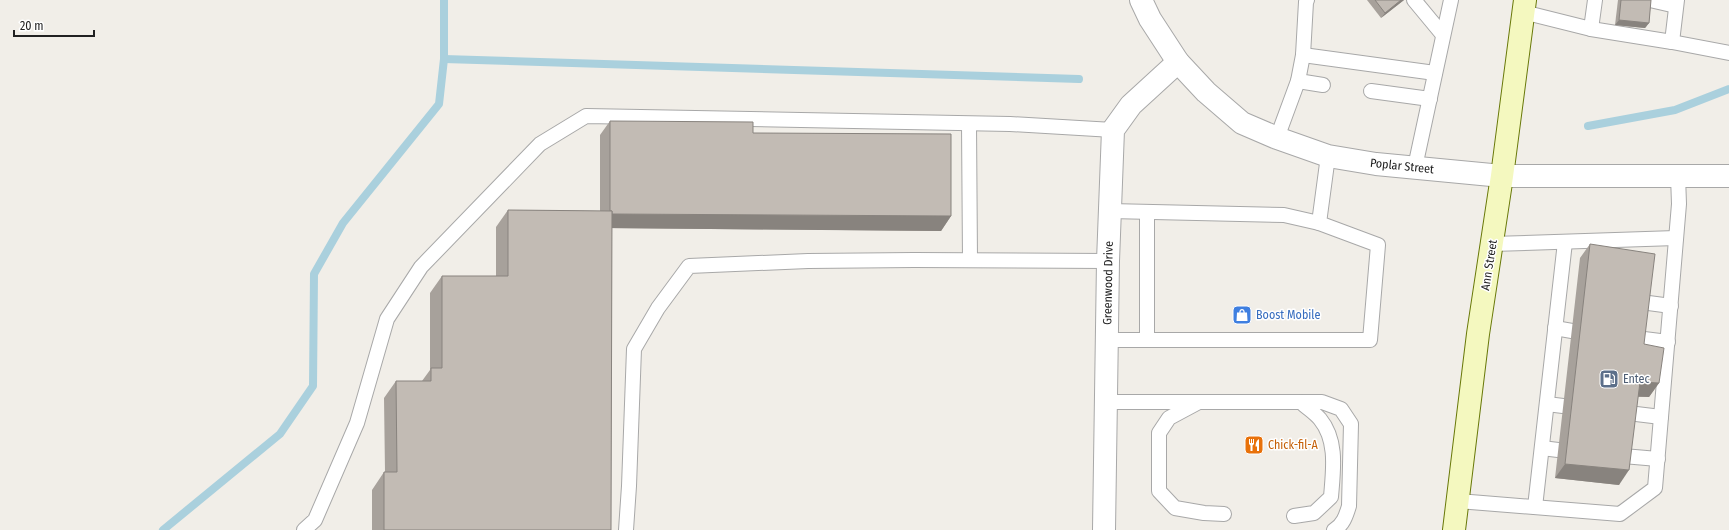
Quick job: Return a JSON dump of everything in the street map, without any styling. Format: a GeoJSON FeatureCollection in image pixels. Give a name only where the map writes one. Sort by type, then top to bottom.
{"type":"FeatureCollection","features":[{"type":"Feature","properties":{"kind":"main road","name":"Ann Street"},"geometry":{"type":"LineString","coordinates":[[1454,530],[1478,334],[1502,176],[1524,6]]}},
{"type":"Feature","properties":{"kind":"street","name":"Poplar Street"},"geometry":{"type":"LineString","coordinates":[[1141,0],[1150,19],[1178,62],[1206,92],[1242,123],[1328,156],[1376,164],[1502,176],[1729,176]]}},
{"type":"Feature","properties":{"kind":"street"},"geometry":{"type":"LineString","coordinates":[[1112,130],[1131,105],[1178,62]]}},
{"type":"Feature","properties":{"kind":"street","name":"Greenwood Drive"},"geometry":{"type":"LineString","coordinates":[[1104,530],[1108,261],[1112,130]]}},
{"type":"Feature","properties":{"kind":"lane"},"geometry":{"type":"LineString","coordinates":[[1278,138],[1298,82],[1303,55],[1307,0]]}},
{"type":"Feature","properties":{"kind":"lane"},"geometry":{"type":"LineString","coordinates":[[1414,0],[1443,35]]}},
{"type":"Feature","properties":{"kind":"lane"},"geometry":{"type":"LineString","coordinates":[[1415,167],[1436,73],[1450,0]]}},
{"type":"Feature","properties":{"kind":"lane"},"geometry":{"type":"LineString","coordinates":[[1591,29],[1595,0]]}},
{"type":"Feature","properties":{"kind":"lane"},"geometry":{"type":"LineString","coordinates":[[1650,0],[1677,3],[1672,42]]}},
{"type":"Feature","properties":{"kind":"lane"},"geometry":{"type":"LineString","coordinates":[[1524,6],[1591,29],[1729,53]]}},
{"type":"Feature","properties":{"kind":"lane"},"geometry":{"type":"LineString","coordinates":[[1303,55],[1436,73]]}},
{"type":"Feature","properties":{"kind":"lane"},"geometry":{"type":"LineString","coordinates":[[1298,82],[1322,85]]}},
{"type":"Feature","properties":{"kind":"lane"},"geometry":{"type":"LineString","coordinates":[[1371,91],[1430,99]]}},
{"type":"Feature","properties":{"kind":"lane"},"geometry":{"type":"LineString","coordinates":[[304,530],[315,520],[357,423],[387,319],[421,267],[540,144],[586,116],[969,124],[1112,130]]}},
{"type":"Feature","properties":{"kind":"lane"},"geometry":{"type":"LineString","coordinates":[[969,124],[970,260]]}},
{"type":"Feature","properties":{"kind":"lane"},"geometry":{"type":"LineString","coordinates":[[1319,223],[1328,156]]}},
{"type":"Feature","properties":{"kind":"lane"},"geometry":{"type":"LineString","coordinates":[[1458,501],[1620,514],[1655,488],[1679,204],[1678,176]]}},
{"type":"Feature","properties":{"kind":"lane"},"geometry":{"type":"LineString","coordinates":[[1107,340],[1370,340],[1378,245],[1319,223],[1284,215],[1110,211]]}},
{"type":"Feature","properties":{"kind":"lane"},"geometry":{"type":"LineString","coordinates":[[1147,212],[1147,340]]}},
{"type":"Feature","properties":{"kind":"lane"},"geometry":{"type":"LineString","coordinates":[[1492,244],[1676,238]]}},
{"type":"Feature","properties":{"kind":"lane"},"geometry":{"type":"LineString","coordinates":[[1535,507],[1565,242]]}},
{"type":"Feature","properties":{"kind":"lane"},"geometry":{"type":"LineString","coordinates":[[626,530],[634,349],[658,308],[689,266],[808,261],[1108,261]]}},
{"type":"Feature","properties":{"kind":"lane"},"geometry":{"type":"LineString","coordinates":[[1641,302],[1671,306]]}},
{"type":"Feature","properties":{"kind":"lane"},"geometry":{"type":"LineString","coordinates":[[1555,328],[1572,331]]}},
{"type":"Feature","properties":{"kind":"lane"},"geometry":{"type":"LineString","coordinates":[[1636,338],[1668,342]]}},
{"type":"Feature","properties":{"kind":"lane"},"geometry":{"type":"LineString","coordinates":[[1106,402],[1322,402],[1341,409],[1351,424],[1349,506],[1339,527],[1334,530]]}},
{"type":"Feature","properties":{"kind":"lane"},"geometry":{"type":"LineString","coordinates":[[1199,402],[1169,418],[1159,433],[1159,491],[1174,508],[1204,513],[1224,514]]}},
{"type":"Feature","properties":{"kind":"lane"},"geometry":{"type":"LineString","coordinates":[[1294,516],[1314,513],[1331,497],[1332,482],[1332,440],[1320,420],[1301,402]]}},
{"type":"Feature","properties":{"kind":"lane"},"geometry":{"type":"LineString","coordinates":[[1546,404],[1564,406]]}},
{"type":"Feature","properties":{"kind":"lane"},"geometry":{"type":"LineString","coordinates":[[1628,413],[1661,417]]}},
{"type":"Feature","properties":{"kind":"lane"},"geometry":{"type":"LineString","coordinates":[[1542,448],[1558,450]]}},
{"type":"Feature","properties":{"kind":"lane"},"geometry":{"type":"LineString","coordinates":[[1623,456],[1658,459]]}},
{"type":"Feature","properties":{"kind":"building"},"geometry":{"type":"Polygon","coordinates":[[[1375,0],[1401,0],[1385,13],[1375,0]]]}},
{"type":"Feature","properties":{"kind":"building"},"geometry":{"type":"Polygon","coordinates":[[[1621,0],[1651,0],[1649,23],[1619,20],[1621,0]]]}},
{"type":"Feature","properties":{"kind":"building"},"geometry":{"type":"Polygon","coordinates":[[[610,121],[753,122],[753,133],[951,134],[951,216],[612,214],[612,211],[610,211],[610,121]]]}},
{"type":"Feature","properties":{"kind":"building"},"geometry":{"type":"Polygon","coordinates":[[[508,210],[612,211],[611,530],[384,530],[384,472],[397,472],[396,381],[431,381],[431,368],[442,368],[442,276],[508,276],[508,210]]]}},
{"type":"Feature","properties":{"kind":"building","name":"Entec"},"geometry":{"type":"Polygon","coordinates":[[[1590,244],[1655,254],[1644,344],[1664,348],[1659,383],[1640,382],[1629,470],[1565,464],[1590,244]]]}},
{"type":"Feature","properties":{"kind":"waterway"},"geometry":{"type":"LineString","coordinates":[[163,530],[280,434],[313,386],[314,274],[343,223],[439,104],[444,59],[444,0]]}},
{"type":"Feature","properties":{"kind":"waterway"},"geometry":{"type":"LineString","coordinates":[[444,59],[1079,79]]}},
{"type":"Feature","properties":{"kind":"waterway"},"geometry":{"type":"LineString","coordinates":[[1588,126],[1675,110],[1729,89]]}},
{"type":"Feature","properties":{"kind":"place","name":"Boost Mobile"},"geometry":{"type":"Point","coordinates":[1242,315]}},
{"type":"Feature","properties":{"kind":"place","name":"Entec"},"geometry":{"type":"Point","coordinates":[1609,379]}},
{"type":"Feature","properties":{"kind":"place","name":"Chick-fil-A"},"geometry":{"type":"Point","coordinates":[1254,445]}}]}
